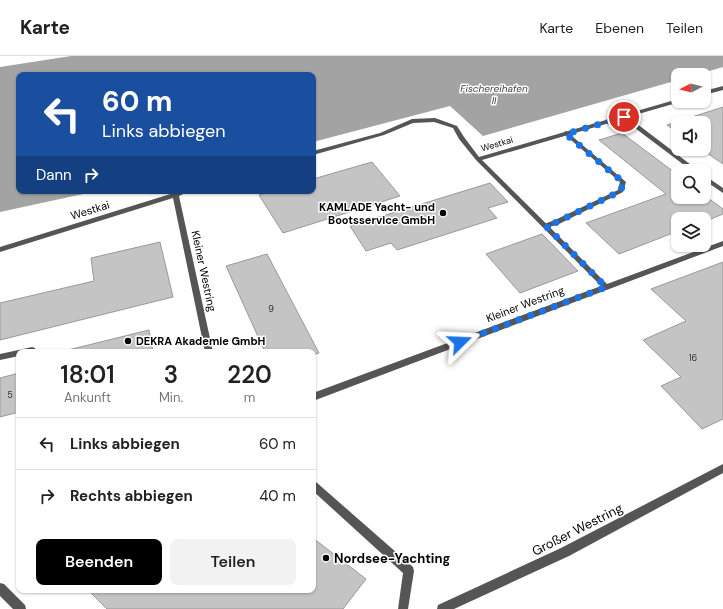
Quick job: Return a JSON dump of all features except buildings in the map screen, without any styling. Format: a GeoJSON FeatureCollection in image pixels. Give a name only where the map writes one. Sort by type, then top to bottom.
{"type":"FeatureCollection","features":[{"type":"Feature","properties":{"kind":"street"},"geometry":{"type":"LineString","coordinates":[[711,91],[723,88]]}},
{"type":"Feature","properties":{"kind":"street","name":"Westkai"},"geometry":{"type":"LineString","coordinates":[[316,151],[382,134],[412,121],[435,120],[455,127],[478,159],[671,103]]}},
{"type":"Feature","properties":{"kind":"street"},"geometry":{"type":"LineString","coordinates":[[624,117],[687,164]]}},
{"type":"Feature","properties":{"kind":"street"},"geometry":{"type":"LineString","coordinates":[[546,226],[621,191],[623,182],[566,134]]}},
{"type":"Feature","properties":{"kind":"street"},"geometry":{"type":"LineString","coordinates":[[478,159],[606,287]]}},
{"type":"Feature","properties":{"kind":"street"},"geometry":{"type":"LineString","coordinates":[[711,182],[723,191]]}},
{"type":"Feature","properties":{"kind":"street","name":"Westkai"},"geometry":{"type":"LineString","coordinates":[[0,250],[176,195]]}},
{"type":"Feature","properties":{"kind":"street","name":"Kleiner Westring"},"geometry":{"type":"LineString","coordinates":[[176,195],[208,349]]}},
{"type":"Feature","properties":{"kind":"street","name":"Kleiner Westring"},"geometry":{"type":"LineString","coordinates":[[316,396],[723,243]]}},
{"type":"Feature","properties":{"kind":"street"},"geometry":{"type":"LineString","coordinates":[[0,358],[16,354]]}},
{"type":"Feature","properties":{"kind":"street","name":"Großer Westring"},"geometry":{"type":"LineString","coordinates":[[442,609],[565,552],[723,468]]}},
{"type":"Feature","properties":{"kind":"street"},"geometry":{"type":"LineString","coordinates":[[316,488],[409,571],[403,609]]}},
{"type":"Feature","properties":{"kind":"street"},"geometry":{"type":"LineString","coordinates":[[0,588],[21,609]]}},
{"type":"Feature","properties":{"kind":"water","name":"Fischereihafen II"},"geometry":{"type":"Polygon","coordinates":[[[71,56],[723,56],[723,67],[711,71],[711,68],[671,68],[671,82],[483,136],[450,106],[316,141],[316,72],[16,72],[16,194],[83,194],[0,212],[0,67],[71,56]]]}},
{"type":"Feature","properties":{"kind":"place","name":"KAMLADE Yacht- und Bootsservice GmbH"},"geometry":{"type":"Point","coordinates":[443,213]}},
{"type":"Feature","properties":{"kind":"place","name":"DEKRA Akademie GmbH"},"geometry":{"type":"Point","coordinates":[128,341]}},
{"type":"Feature","properties":{"kind":"place","name":"Nordsee-Yachting"},"geometry":{"type":"Point","coordinates":[326,558]}},
{"type":"Feature","properties":{"kind":"route"},"geometry":{"type":"LineString","coordinates":[[460,342],[606,287],[546,226],[621,191],[623,182],[566,134],[624,117]]}}]}
